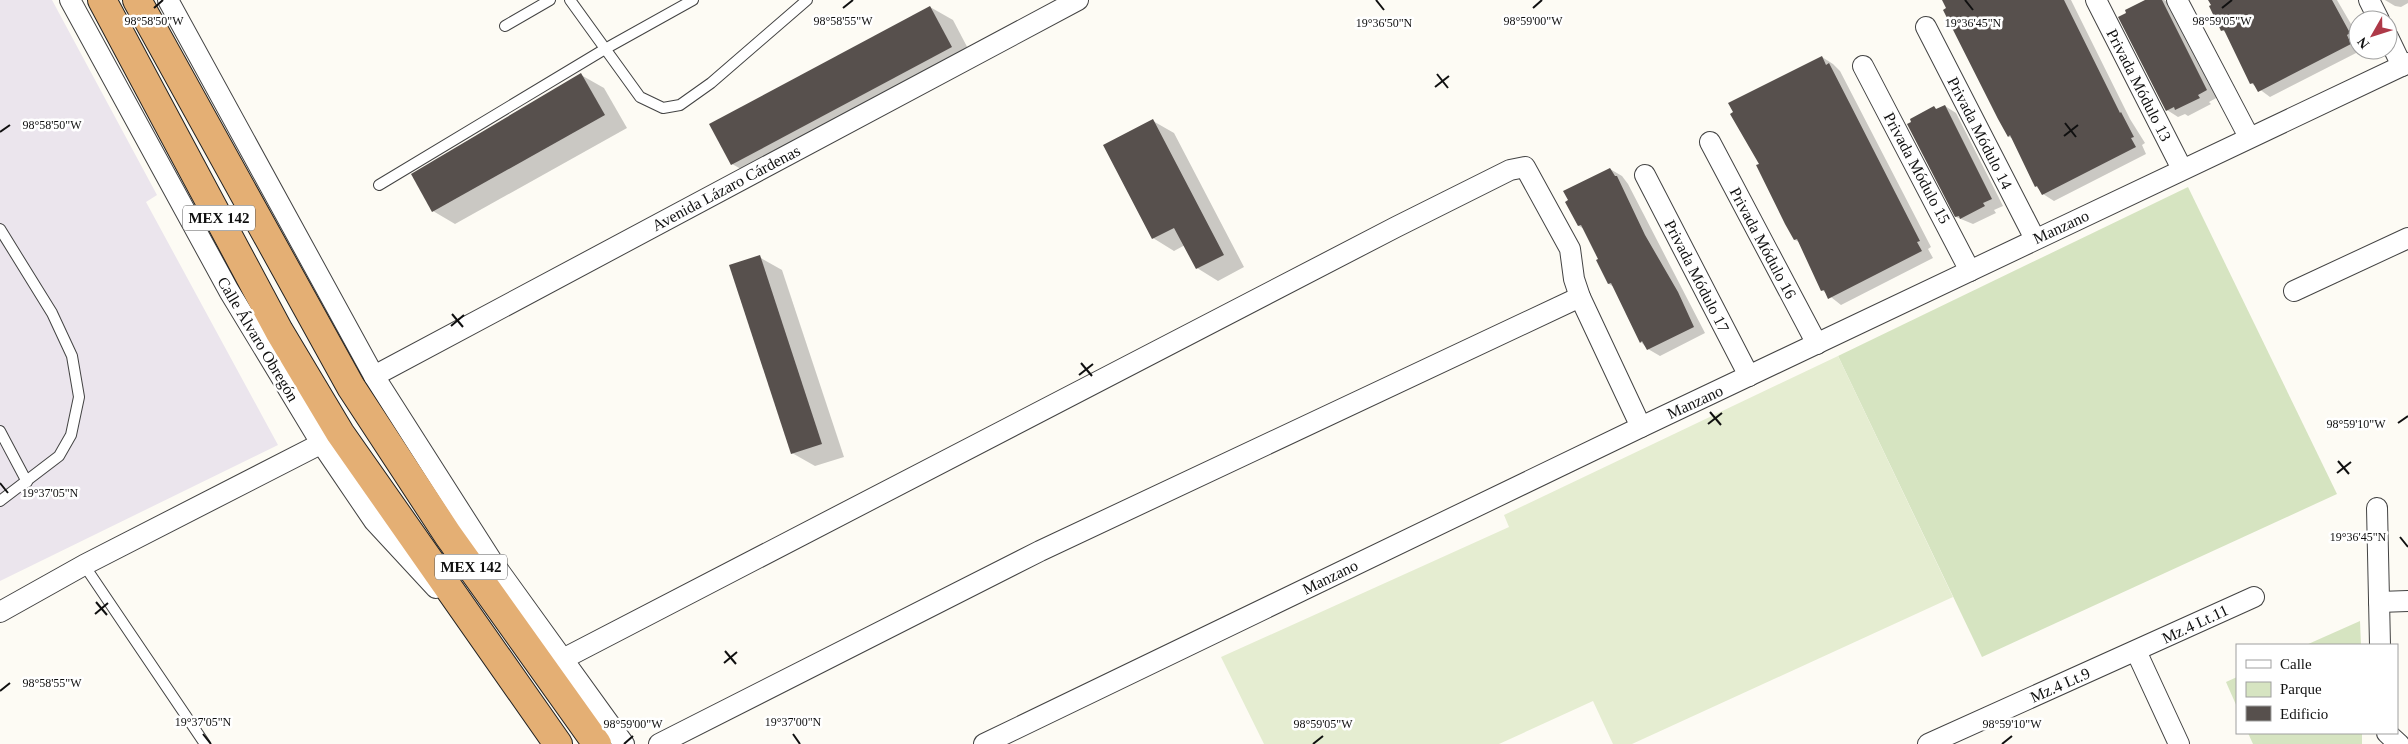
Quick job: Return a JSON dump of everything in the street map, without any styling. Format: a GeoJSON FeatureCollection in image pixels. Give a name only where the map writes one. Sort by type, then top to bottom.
{"type":"FeatureCollection","features":[{"type":"Feature","properties":{"kind":"highway","name":"MEX 142"},"geometry":{"type":"LineString","coordinates":[[102,0],[280,331],[331,438],[492,647],[558,744]]}},
{"type":"Feature","properties":{"kind":"highway","name":"MEX 142"},"geometry":{"type":"LineString","coordinates":[[136,0],[351,387],[448,535],[597,744]]}},
{"type":"Feature","properties":{"kind":"street","name":"Calle Álvaro Obregón"},"geometry":{"type":"LineString","coordinates":[[70,0],[229,291],[331,438]]}},
{"type":"Feature","properties":{"kind":"street"},"geometry":{"type":"LineString","coordinates":[[168,0],[374,376],[492,561],[561,660],[624,744]]}},
{"type":"Feature","properties":{"kind":"street","name":"Avenida Lázaro Cárdenas"},"geometry":{"type":"LineString","coordinates":[[374,376],[1078,0]]}},
{"type":"Feature","properties":{"kind":"street","name":"Privada Módulo 13"},"geometry":{"type":"LineString","coordinates":[[2096,0],[2182,169]]}},
{"type":"Feature","properties":{"kind":"street"},"geometry":{"type":"LineString","coordinates":[[2177,0],[2249,137]]}},
{"type":"Feature","properties":{"kind":"street","name":"Privada Módulo 14"},"geometry":{"type":"LineString","coordinates":[[1926,27],[2035,239]]}},
{"type":"Feature","properties":{"kind":"street"},"geometry":{"type":"LineString","coordinates":[[2398,54],[2405,65]]}},
{"type":"Feature","properties":{"kind":"street","name":"Manzano"},"geometry":{"type":"LineString","coordinates":[[984,744],[1641,427],[2249,137],[2405,65]]}},
{"type":"Feature","properties":{"kind":"street","name":"Privada Módulo 15"},"geometry":{"type":"LineString","coordinates":[[1863,66],[1970,271]]}},
{"type":"Feature","properties":{"kind":"street","name":"Privada Módulo 16"},"geometry":{"type":"LineString","coordinates":[[1710,142],[1817,344]]}},
{"type":"Feature","properties":{"kind":"street"},"geometry":{"type":"LineString","coordinates":[[561,660],[1510,170],[1525,167],[1570,248],[1574,279],[1580,297],[1641,427]]}},
{"type":"Feature","properties":{"kind":"street","name":"Privada Módulo 17"},"geometry":{"type":"LineString","coordinates":[[1645,175],[1749,376]]}},
{"type":"Feature","properties":{"kind":"street"},"geometry":{"type":"LineString","coordinates":[[2294,291],[2408,238]]}},
{"type":"Feature","properties":{"kind":"street"},"geometry":{"type":"LineString","coordinates":[[659,744],[1040,551],[1580,297]]}},
{"type":"Feature","properties":{"kind":"street"},"geometry":{"type":"LineString","coordinates":[[0,612],[84,564],[331,438]]}},
{"type":"Feature","properties":{"kind":"street"},"geometry":{"type":"LineString","coordinates":[[2377,508],[2380,644]]}},
{"type":"Feature","properties":{"kind":"street","name":"Mz.4 Lt.11"},"geometry":{"type":"LineString","coordinates":[[2136,651],[2254,597]]}},
{"type":"Feature","properties":{"kind":"street"},"geometry":{"type":"LineString","coordinates":[[2379,602],[2408,601]]}},
{"type":"Feature","properties":{"kind":"street"},"geometry":{"type":"LineString","coordinates":[[2136,651],[2179,744]]}},
{"type":"Feature","properties":{"kind":"street","name":"Mz.4 Lt.9"},"geometry":{"type":"LineString","coordinates":[[1928,744],[2136,651]]}},
{"type":"Feature","properties":{"kind":"street"},"geometry":{"type":"LineString","coordinates":[[2388,734],[2399,744]]}},
{"type":"Feature","properties":{"kind":"lane"},"geometry":{"type":"LineString","coordinates":[[505,26],[550,0]]}},
{"type":"Feature","properties":{"kind":"lane"},"geometry":{"type":"LineString","coordinates":[[570,0],[640,97],[663,108],[680,105],[711,83],[808,0]]}},
{"type":"Feature","properties":{"kind":"lane"},"geometry":{"type":"LineString","coordinates":[[379,186],[605,49],[693,0]]}},
{"type":"Feature","properties":{"kind":"lane"},"geometry":{"type":"LineString","coordinates":[[0,228],[52,314],[72,356],[80,397],[71,435],[59,456],[0,501]]}},
{"type":"Feature","properties":{"kind":"lane"},"geometry":{"type":"LineString","coordinates":[[0,431],[27,482]]}},
{"type":"Feature","properties":{"kind":"lane"},"geometry":{"type":"LineString","coordinates":[[84,564],[205,744]]}},
{"type":"Feature","properties":{"kind":"shaded area"},"geometry":{"type":"Polygon","coordinates":[[[0,0],[52,0],[157,195],[146,202],[278,445],[0,581],[0,0]]]}},
{"type":"Feature","properties":{"kind":"green space"},"geometry":{"type":"Polygon","coordinates":[[[2188,187],[2337,494],[1982,657],[1838,356],[2188,187]]]}},
{"type":"Feature","properties":{"kind":"green space"},"geometry":{"type":"Polygon","coordinates":[[[1838,356],[1953,597],[1632,744],[1613,744],[1593,701],[1499,744],[1264,744],[1221,657],[1509,527],[1504,515],[1838,356]]]}},
{"type":"Feature","properties":{"kind":"green space"},"geometry":{"type":"Polygon","coordinates":[[[2360,621],[2361,644],[2308,644],[2360,621]]]}},
{"type":"Feature","properties":{"kind":"green space"},"geometry":{"type":"Polygon","coordinates":[[[2236,677],[2236,705],[2226,682],[2236,677]]]}},
{"type":"Feature","properties":{"kind":"green space"},"geometry":{"type":"Polygon","coordinates":[[[2248,734],[2362,734],[2362,744],[2253,744],[2248,734]]]}},
{"type":"Feature","properties":{"kind":"building"},"geometry":{"type":"Polygon","coordinates":[[[1942,0],[2064,0],[2120,113],[2134,137],[2131,138],[2136,147],[2042,195],[2037,186],[2035,187],[2010,135],[2008,137],[1998,119],[1943,10],[1946,8],[1942,0]]]}},
{"type":"Feature","properties":{"kind":"building"},"geometry":{"type":"Polygon","coordinates":[[[2145,0],[2162,0],[2207,90],[2198,95],[2200,98],[2175,110],[2174,107],[2166,111],[2118,17],[2126,13],[2125,10],[2145,0]]]}},
{"type":"Feature","properties":{"kind":"building"},"geometry":{"type":"Polygon","coordinates":[[[2208,0],[2332,0],[2348,29],[2348,46],[2258,92],[2253,83],[2250,84],[2224,30],[2221,31],[2209,6],[2211,5],[2208,0]]]}},
{"type":"Feature","properties":{"kind":"building"},"geometry":{"type":"Polygon","coordinates":[[[930,6],[952,47],[731,165],[709,124],[930,6]]]}},
{"type":"Feature","properties":{"kind":"building"},"geometry":{"type":"Polygon","coordinates":[[[1822,56],[1826,65],[1829,63],[1849,102],[1920,241],[1917,242],[1922,251],[1828,299],[1824,290],[1821,291],[1797,239],[1794,240],[1785,224],[1756,165],[1759,164],[1730,114],[1733,112],[1728,103],[1822,56]]]}},
{"type":"Feature","properties":{"kind":"building"},"geometry":{"type":"Polygon","coordinates":[[[581,73],[605,115],[432,212],[411,174],[581,73]]]}},
{"type":"Feature","properties":{"kind":"building"},"geometry":{"type":"Polygon","coordinates":[[[1945,105],[1992,199],[1983,203],[1985,206],[1960,219],[1959,216],[1955,217],[1907,124],[1911,122],[1910,119],[1934,106],[1936,109],[1945,105]]]}},
{"type":"Feature","properties":{"kind":"building"},"geometry":{"type":"Polygon","coordinates":[[[1153,119],[1224,255],[1196,269],[1174,228],[1152,239],[1103,145],[1153,119]]]}},
{"type":"Feature","properties":{"kind":"building"},"geometry":{"type":"Polygon","coordinates":[[[1610,168],[1615,176],[1617,176],[1645,235],[1678,292],[1694,327],[1647,350],[1642,341],[1640,343],[1611,283],[1608,284],[1581,225],[1578,226],[1565,202],[1568,200],[1563,191],[1610,168]]]}},
{"type":"Feature","properties":{"kind":"building"},"geometry":{"type":"Polygon","coordinates":[[[760,255],[822,444],[791,454],[729,265],[760,255]]]}}]}
